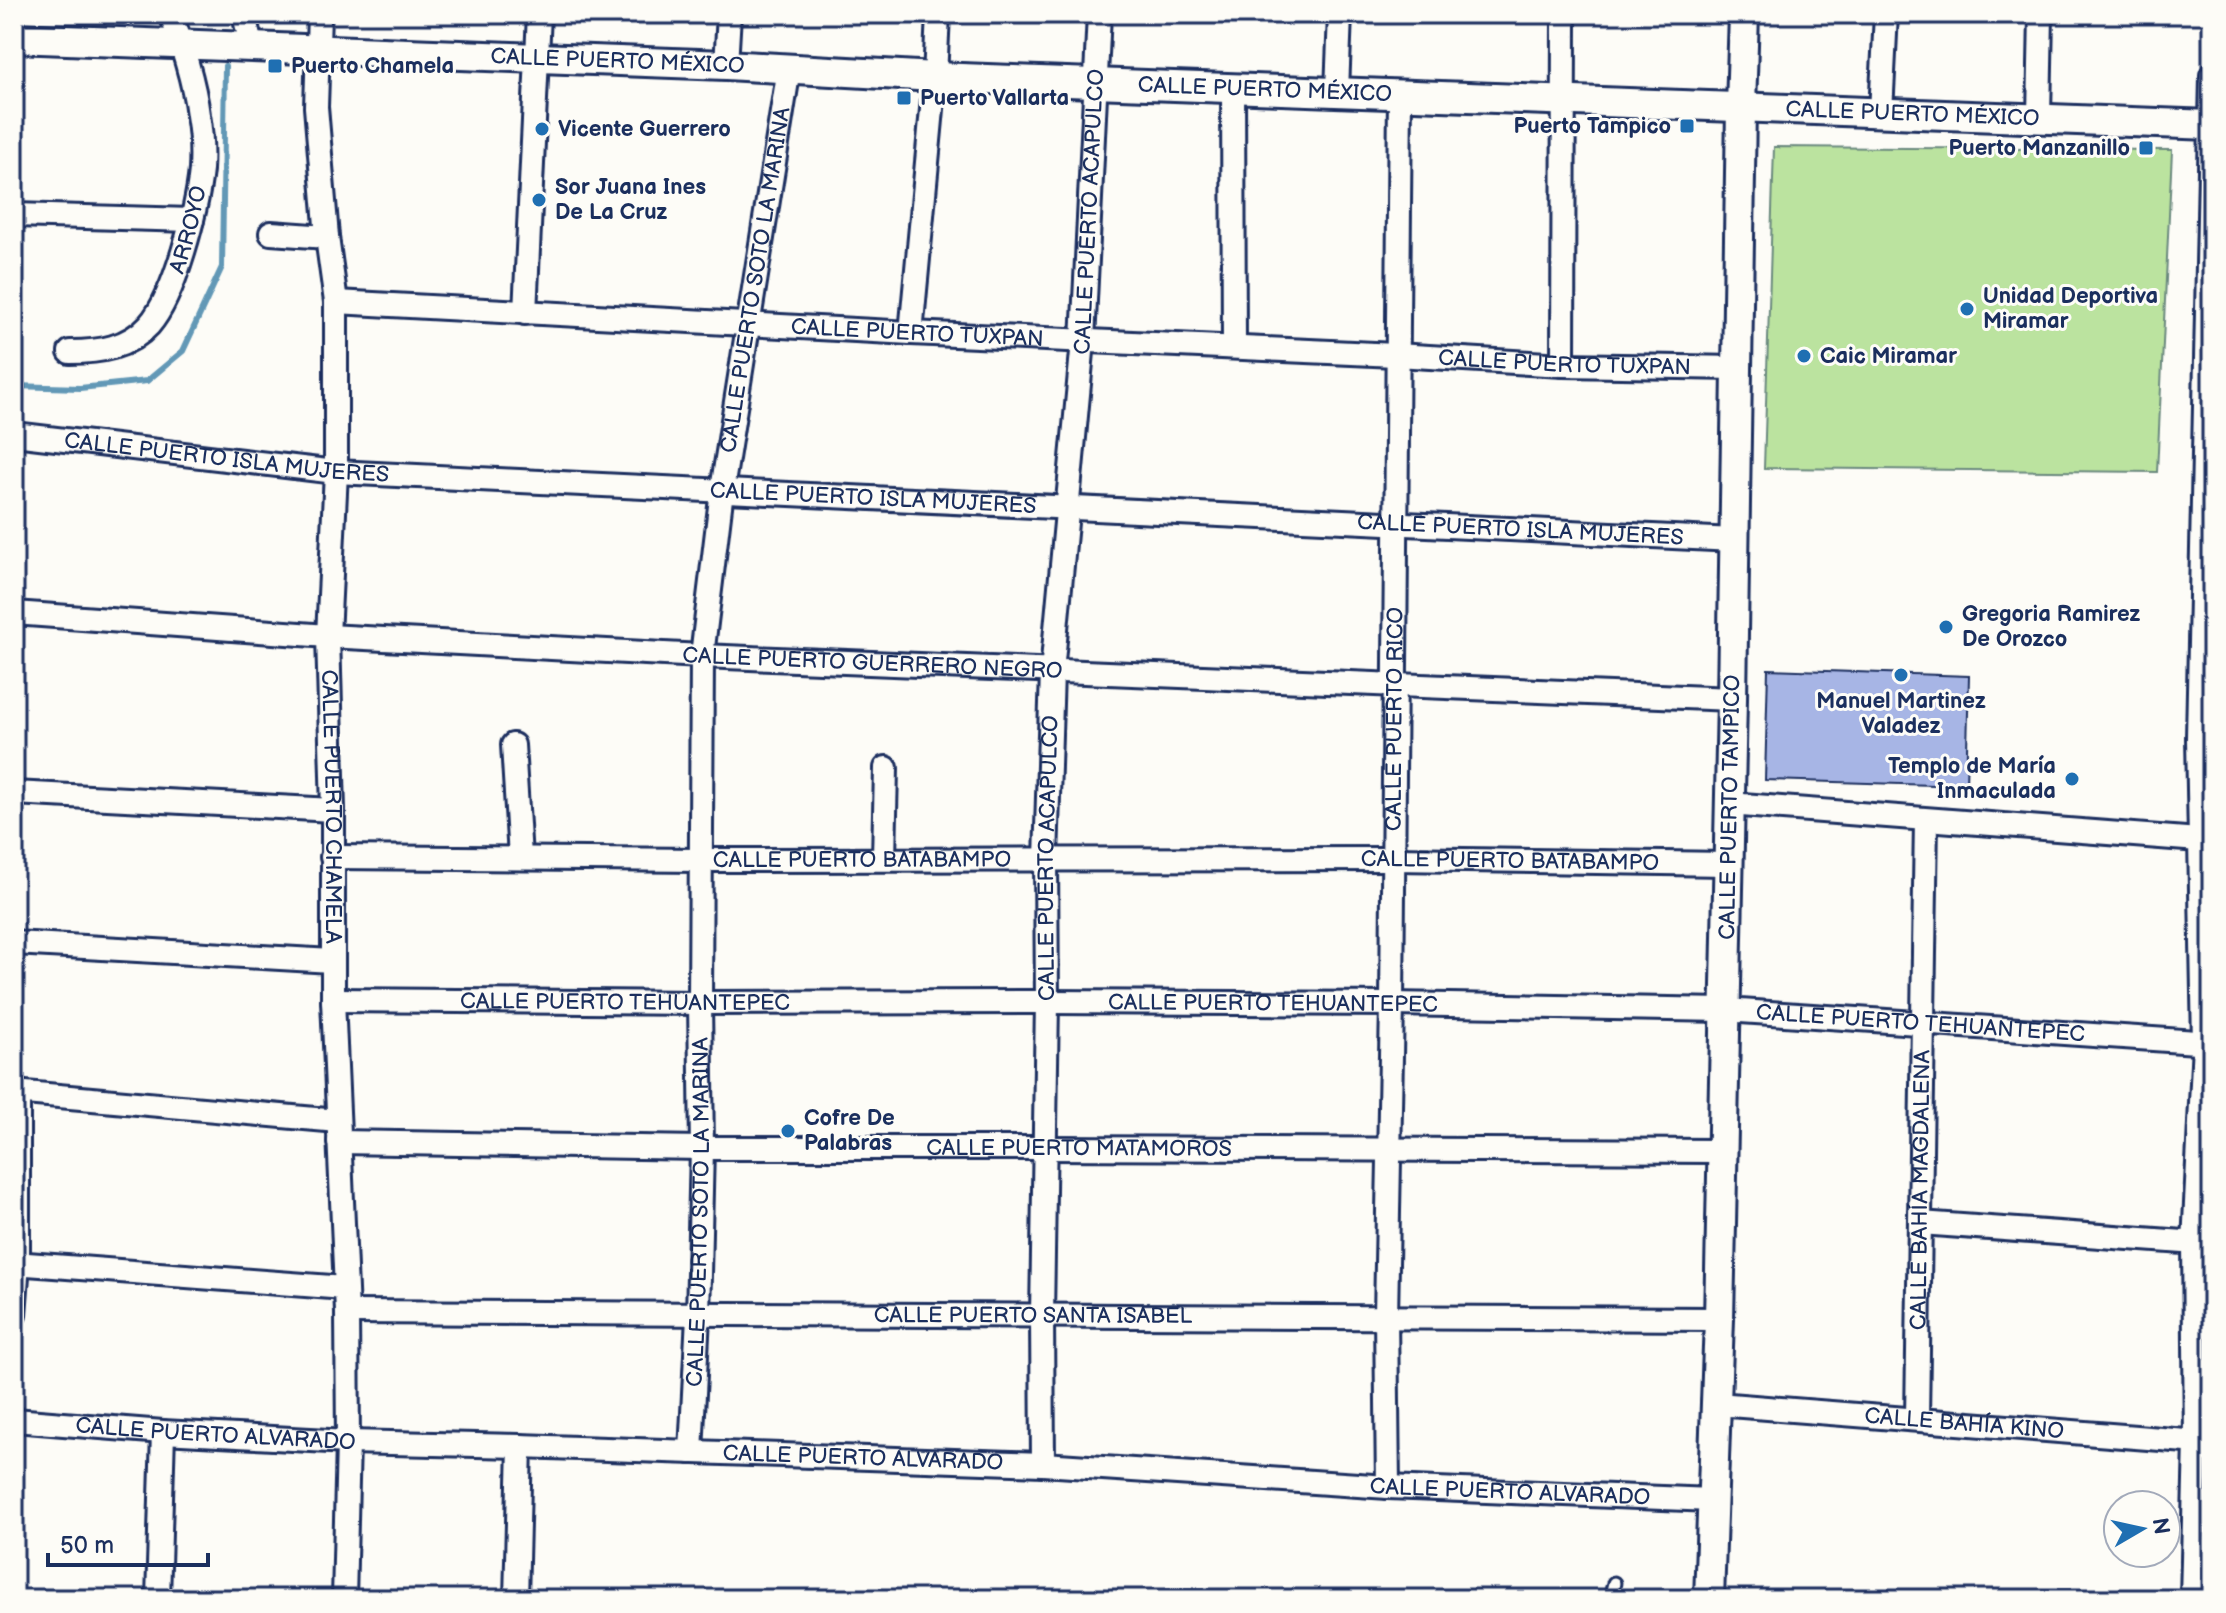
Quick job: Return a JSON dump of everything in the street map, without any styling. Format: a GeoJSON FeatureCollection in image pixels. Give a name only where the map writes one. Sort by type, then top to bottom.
{"type":"FeatureCollection","features":[{"type":"Feature","properties":{"kind":"street","name":"ARROYO"},"geometry":{"type":"LineString","coordinates":[[70,352],[97,352],[120,345],[150,324],[173,283],[192,220],[201,168],[198,114],[171,14]]}},
{"type":"Feature","properties":{"kind":"street"},"geometry":{"type":"LineString","coordinates":[[244,14],[251,46]]}},
{"type":"Feature","properties":{"kind":"street","name":"CALLE PUERTO CHAMELA"},"geometry":{"type":"LineString","coordinates":[[319,14],[316,107],[336,302],[336,472],[328,636],[333,810],[333,1000],[347,1312],[344,1599]]}},
{"type":"Feature","properties":{"kind":"street"},"geometry":{"type":"LineString","coordinates":[[525,313],[539,14]]}},
{"type":"Feature","properties":{"kind":"street"},"geometry":{"type":"LineString","coordinates":[[726,65],[729,14]]}},
{"type":"Feature","properties":{"kind":"street"},"geometry":{"type":"LineString","coordinates":[[911,333],[938,14]]}},
{"type":"Feature","properties":{"kind":"street","name":"CALLE PUERTO ACAPULCO"},"geometry":{"type":"LineString","coordinates":[[1043,1464],[1046,859],[1052,672],[1083,341],[1099,14]]}},
{"type":"Feature","properties":{"kind":"street"},"geometry":{"type":"LineString","coordinates":[[1337,91],[1340,14]]}},
{"type":"Feature","properties":{"kind":"street"},"geometry":{"type":"LineString","coordinates":[[1563,365],[1564,14]]}},
{"type":"Feature","properties":{"kind":"street","name":"CALLE PUERTO TAMPICO"},"geometry":{"type":"LineString","coordinates":[[1709,1599],[1719,1319],[1744,14]]}},
{"type":"Feature","properties":{"kind":"street"},"geometry":{"type":"LineString","coordinates":[[1881,112],[1886,14]]}},
{"type":"Feature","properties":{"kind":"street"},"geometry":{"type":"LineString","coordinates":[[2039,117],[2041,14]]}},
{"type":"Feature","properties":{"kind":"street","name":"CALLE PUERTO MÉXICO"},"geometry":{"type":"LineString","coordinates":[[14,38],[726,65],[935,77],[2212,125]]}},
{"type":"Feature","properties":{"kind":"street","name":"CALLE PUERTO SOTO LA MARINA"},"geometry":{"type":"LineString","coordinates":[[691,1452],[702,1148],[702,656],[722,490],[789,68]]}},
{"type":"Feature","properties":{"kind":"street"},"geometry":{"type":"LineString","coordinates":[[2192,1599],[2204,1442],[2203,1244],[2208,1043],[2206,841],[2198,738],[2208,486],[2212,75]]}},
{"type":"Feature","properties":{"kind":"street"},"geometry":{"type":"LineString","coordinates":[[1233,87],[1234,347]]}},
{"type":"Feature","properties":{"kind":"street","name":"CALLE PUERTO RICO"},"geometry":{"type":"LineString","coordinates":[[1388,1487],[1386,1316],[1392,1004],[1400,93]]}},
{"type":"Feature","properties":{"kind":"street"},"geometry":{"type":"LineString","coordinates":[[14,215],[192,220]]}},
{"type":"Feature","properties":{"kind":"street"},"geometry":{"type":"LineString","coordinates":[[271,233],[327,237]]}},
{"type":"Feature","properties":{"kind":"street","name":"CALLE PUERTO TUXPAN"},"geometry":{"type":"LineString","coordinates":[[336,302],[1563,365],[1738,368]]}},
{"type":"Feature","properties":{"kind":"street","name":"CALLE PUERTO ISLA MUJERES"},"geometry":{"type":"LineString","coordinates":[[14,434],[336,472],[1734,540]]}},
{"type":"Feature","properties":{"kind":"street","name":"CALLE PUERTO GUERRERO NEGRO"},"geometry":{"type":"LineString","coordinates":[[14,613],[328,636],[702,656],[1732,699]]}},
{"type":"Feature","properties":{"kind":"street"},"geometry":{"type":"LineString","coordinates":[[513,745],[520,857]]}},
{"type":"Feature","properties":{"kind":"street"},"geometry":{"type":"LineString","coordinates":[[884,859],[886,768]]}},
{"type":"Feature","properties":{"kind":"street"},"geometry":{"type":"LineString","coordinates":[[14,793],[333,810]]}},
{"type":"Feature","properties":{"kind":"street"},"geometry":{"type":"LineString","coordinates":[[1729,804],[2206,841]]}},
{"type":"Feature","properties":{"kind":"street","name":"CALLE BAHÍA MAGDALENA"},"geometry":{"type":"LineString","coordinates":[[1917,1418],[1926,820]]}},
{"type":"Feature","properties":{"kind":"street","name":"CALLE PUERTO BATABAMPO"},"geometry":{"type":"LineString","coordinates":[[332,857],[1393,859],[1728,864]]}},
{"type":"Feature","properties":{"kind":"street"},"geometry":{"type":"LineString","coordinates":[[14,943],[332,961]]}},
{"type":"Feature","properties":{"kind":"street","name":"CALLE PUERTO TEHUANTEPEC"},"geometry":{"type":"LineString","coordinates":[[333,1000],[1392,1004],[1725,1010],[2208,1043]]}},
{"type":"Feature","properties":{"kind":"street"},"geometry":{"type":"LineString","coordinates":[[14,1315],[16,1092]]}},
{"type":"Feature","properties":{"kind":"street","name":"CALLE PUERTO MATAMOROS"},"geometry":{"type":"LineString","coordinates":[[16,1092],[339,1132],[702,1148],[1721,1151]]}},
{"type":"Feature","properties":{"kind":"street"},"geometry":{"type":"LineString","coordinates":[[1920,1223],[2203,1244]]}},
{"type":"Feature","properties":{"kind":"street"},"geometry":{"type":"LineString","coordinates":[[16,1263],[345,1288]]}},
{"type":"Feature","properties":{"kind":"street","name":"CALLE PUERTO SANTA ISABEL"},"geometry":{"type":"LineString","coordinates":[[347,1312],[1719,1319]]}},
{"type":"Feature","properties":{"kind":"street","name":"CALLE BAHÍA KINO"},"geometry":{"type":"LineString","coordinates":[[1717,1404],[2204,1442]]}},
{"type":"Feature","properties":{"kind":"street","name":"CALLE PUERTO ALVARADO"},"geometry":{"type":"LineString","coordinates":[[14,1420],[348,1442],[1043,1464],[1388,1487],[1712,1500]]}},
{"type":"Feature","properties":{"kind":"street"},"geometry":{"type":"LineString","coordinates":[[158,1599],[163,1432]]}},
{"type":"Feature","properties":{"kind":"street"},"geometry":{"type":"LineString","coordinates":[[516,1599],[520,1446]]}},
{"type":"Feature","properties":{"kind":"lane"},"geometry":{"type":"LineString","coordinates":[[1610,1599],[1614,1583]]}},
{"type":"Feature","properties":{"kind":"green space","name":"Unidad Deportiva Miramar"},"geometry":{"type":"Polygon","coordinates":[[[1774,147],[2172,150],[2157,472],[1764,468],[1774,147]]]}},
{"type":"Feature","properties":{"kind":"building"},"geometry":{"type":"Polygon","coordinates":[[[1768,669],[1969,676],[1966,786],[1765,780],[1768,669]]]}},
{"type":"Feature","properties":{"kind":"waterway"},"geometry":{"type":"LineString","coordinates":[[217,14],[218,18]]}},
{"type":"Feature","properties":{"kind":"waterway"},"geometry":{"type":"LineString","coordinates":[[14,386],[80,388],[147,381],[183,351],[222,267],[225,66]]}},
{"type":"Feature","properties":{"kind":"place","name":"Puerto Chamela"},"geometry":{"type":"Point","coordinates":[275,66]}},
{"type":"Feature","properties":{"kind":"place","name":"Puerto Vallarta"},"geometry":{"type":"Point","coordinates":[904,98]}},
{"type":"Feature","properties":{"kind":"place","name":"Puerto Tampico"},"geometry":{"type":"Point","coordinates":[1687,126]}},
{"type":"Feature","properties":{"kind":"place","name":"Vicente Guerrero"},"geometry":{"type":"Point","coordinates":[542,129]}},
{"type":"Feature","properties":{"kind":"place","name":"Puerto Manzanillo"},"geometry":{"type":"Point","coordinates":[2146,148]}},
{"type":"Feature","properties":{"kind":"place","name":"Sor Juana Ines De La Cruz"},"geometry":{"type":"Point","coordinates":[539,200]}},
{"type":"Feature","properties":{"kind":"place","name":"Unidad Deportiva Miramar"},"geometry":{"type":"Point","coordinates":[1967,309]}},
{"type":"Feature","properties":{"kind":"place","name":"Caic Miramar"},"geometry":{"type":"Point","coordinates":[1804,356]}},
{"type":"Feature","properties":{"kind":"place","name":"Gregoria Ramirez De Orozco"},"geometry":{"type":"Point","coordinates":[1946,627]}},
{"type":"Feature","properties":{"kind":"place","name":"Manuel Martinez Valadez"},"geometry":{"type":"Point","coordinates":[1901,675]}},
{"type":"Feature","properties":{"kind":"place","name":"Templo de María Inmaculada"},"geometry":{"type":"Point","coordinates":[2072,779]}},
{"type":"Feature","properties":{"kind":"place","name":"Cofre De Palabras"},"geometry":{"type":"Point","coordinates":[788,1131]}}]}
